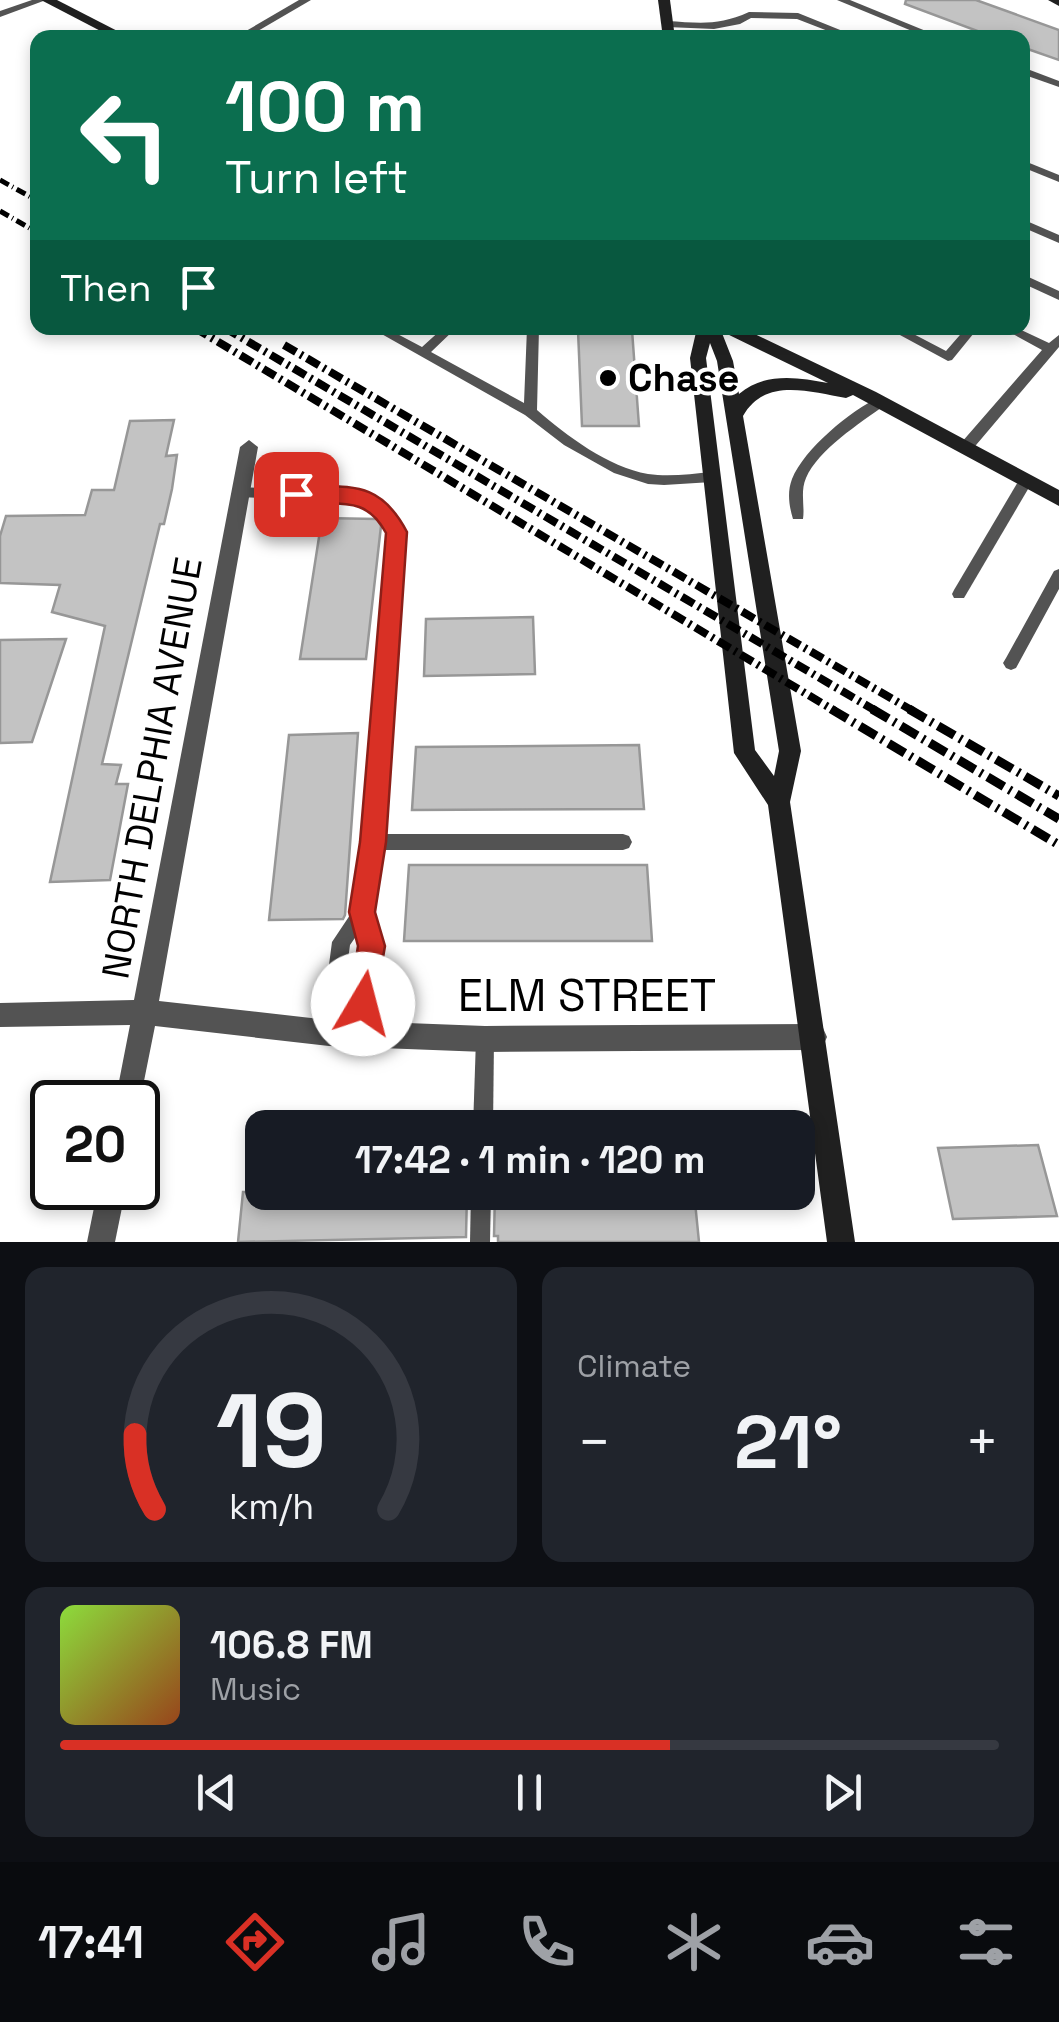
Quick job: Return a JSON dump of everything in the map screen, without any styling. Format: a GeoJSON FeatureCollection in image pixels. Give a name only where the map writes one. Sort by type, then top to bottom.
{"type":"FeatureCollection","features":[{"type":"Feature","properties":{"kind":"street"},"geometry":{"type":"LineString","coordinates":[[44,0],[108,30]]}},
{"type":"Feature","properties":{"kind":"street"},"geometry":{"type":"LineString","coordinates":[[664,0],[668,30]]}},
{"type":"Feature","properties":{"kind":"street"},"geometry":{"type":"LineString","coordinates":[[706,335],[698,358],[744,753],[779,802]]}},
{"type":"Feature","properties":{"kind":"street"},"geometry":{"type":"LineString","coordinates":[[712,335],[725,360],[790,751],[779,802],[841,1242]]}},
{"type":"Feature","properties":{"kind":"street"},"geometry":{"type":"LineString","coordinates":[[744,335],[875,399],[1059,499]]}},
{"type":"Feature","properties":{"kind":"street"},"geometry":{"type":"LineString","coordinates":[[734,416],[746,393],[776,384],[875,399]]}},
{"type":"Feature","properties":{"kind":"street","name":"NORTH DELPHIA AVENUE"},"geometry":{"type":"LineString","coordinates":[[132,1080],[248,447]]}},
{"type":"Feature","properties":{"kind":"street","name":"ELM STREET"},"geometry":{"type":"LineString","coordinates":[[0,1015],[145,1012],[328,1033],[486,1039],[814,1036]]}},
{"type":"Feature","properties":{"kind":"street"},"geometry":{"type":"LineString","coordinates":[[101,1242],[108,1210]]}},
{"type":"Feature","properties":{"kind":"lane"},"geometry":{"type":"LineString","coordinates":[[0,14],[44,0]]}},
{"type":"Feature","properties":{"kind":"lane"},"geometry":{"type":"LineString","coordinates":[[252,30],[306,0]]}},
{"type":"Feature","properties":{"kind":"lane"},"geometry":{"type":"LineString","coordinates":[[842,0],[919,30]]}},
{"type":"Feature","properties":{"kind":"lane"},"geometry":{"type":"LineString","coordinates":[[677,30],[737,22],[749,15],[798,16],[835,30]]}},
{"type":"Feature","properties":{"kind":"lane"},"geometry":{"type":"LineString","coordinates":[[1030,73],[1059,84]]}},
{"type":"Feature","properties":{"kind":"lane"},"geometry":{"type":"LineString","coordinates":[[1030,166],[1059,178]]}},
{"type":"Feature","properties":{"kind":"lane"},"geometry":{"type":"LineString","coordinates":[[1030,225],[1059,238]]}},
{"type":"Feature","properties":{"kind":"lane"},"geometry":{"type":"LineString","coordinates":[[1030,282],[1059,296]]}},
{"type":"Feature","properties":{"kind":"lane"},"geometry":{"type":"LineString","coordinates":[[389,335],[530,412],[543,425],[622,471],[646,479],[712,477]]}},
{"type":"Feature","properties":{"kind":"lane"},"geometry":{"type":"LineString","coordinates":[[423,353],[442,335]]}},
{"type":"Feature","properties":{"kind":"lane"},"geometry":{"type":"LineString","coordinates":[[530,412],[533,335]]}},
{"type":"Feature","properties":{"kind":"lane"},"geometry":{"type":"LineString","coordinates":[[907,335],[948,357],[966,335]]}},
{"type":"Feature","properties":{"kind":"lane"},"geometry":{"type":"LineString","coordinates":[[966,447],[1054,344],[1028,335]]}},
{"type":"Feature","properties":{"kind":"lane"},"geometry":{"type":"LineString","coordinates":[[798,515],[796,491],[805,468],[875,399]]}},
{"type":"Feature","properties":{"kind":"lane"},"geometry":{"type":"LineString","coordinates":[[959,594],[1027,479]]}},
{"type":"Feature","properties":{"kind":"lane"},"geometry":{"type":"LineString","coordinates":[[240,492],[358,497],[385,512],[396,532],[373,842],[362,912],[372,946],[358,1034]]}},
{"type":"Feature","properties":{"kind":"lane"},"geometry":{"type":"LineString","coordinates":[[1011,663],[1059,575]]}},
{"type":"Feature","properties":{"kind":"lane"},"geometry":{"type":"LineString","coordinates":[[373,842],[624,842]]}},
{"type":"Feature","properties":{"kind":"lane"},"geometry":{"type":"LineString","coordinates":[[328,1033],[341,942],[362,912]]}},
{"type":"Feature","properties":{"kind":"lane"},"geometry":{"type":"LineString","coordinates":[[484,1110],[486,1039]]}},
{"type":"Feature","properties":{"kind":"lane"},"geometry":{"type":"LineString","coordinates":[[480,1242],[481,1210]]}},
{"type":"Feature","properties":{"kind":"building"},"geometry":{"type":"Polygon","coordinates":[[[906,0],[976,0],[1059,30],[1059,60],[1030,50],[1030,30],[975,30],[905,4],[906,0]]]}},
{"type":"Feature","properties":{"kind":"building","name":"Chase"},"geometry":{"type":"Polygon","coordinates":[[[578,335],[632,335],[639,426],[582,426],[578,335]]]}},
{"type":"Feature","properties":{"kind":"building"},"geometry":{"type":"Polygon","coordinates":[[[174,420],[166,456],[177,455],[172,489],[102,764],[121,765],[116,784],[128,784],[110,880],[50,882],[105,626],[52,612],[60,585],[0,583],[0,536],[6,516],[85,515],[92,490],[114,490],[130,421],[174,420]]]}},
{"type":"Feature","properties":{"kind":"building"},"geometry":{"type":"Polygon","coordinates":[[[322,518],[377,519],[381,526],[366,659],[300,659],[322,518]]]}},
{"type":"Feature","properties":{"kind":"building"},"geometry":{"type":"Polygon","coordinates":[[[533,617],[535,674],[424,676],[426,619],[533,617]]]}},
{"type":"Feature","properties":{"kind":"building"},"geometry":{"type":"Polygon","coordinates":[[[66,639],[32,742],[0,743],[0,640],[66,639]]]}},
{"type":"Feature","properties":{"kind":"building"},"geometry":{"type":"Polygon","coordinates":[[[358,733],[345,915],[343,919],[269,920],[289,735],[358,733]]]}},
{"type":"Feature","properties":{"kind":"building"},"geometry":{"type":"Polygon","coordinates":[[[639,745],[644,809],[412,810],[416,747],[639,745]]]}},
{"type":"Feature","properties":{"kind":"building"},"geometry":{"type":"Polygon","coordinates":[[[409,865],[647,865],[652,941],[404,941],[409,865]]]}},
{"type":"Feature","properties":{"kind":"building"},"geometry":{"type":"Polygon","coordinates":[[[1038,1145],[1057,1216],[953,1219],[938,1148],[1038,1145]]]}},
{"type":"Feature","properties":{"kind":"building"},"geometry":{"type":"Polygon","coordinates":[[[243,1192],[245,1210],[467,1210],[466,1237],[238,1242],[243,1192]]]}},
{"type":"Feature","properties":{"kind":"building"},"geometry":{"type":"Polygon","coordinates":[[[495,1210],[696,1210],[699,1242],[498,1242],[498,1236],[494,1236],[495,1210]]]}},
{"type":"Feature","properties":{"kind":"railway"},"geometry":{"type":"LineString","coordinates":[[0,180],[30,197]]}},
{"type":"Feature","properties":{"kind":"railway"},"geometry":{"type":"LineString","coordinates":[[0,211],[30,228]]}},
{"type":"Feature","properties":{"kind":"railway"},"geometry":{"type":"LineString","coordinates":[[207,335],[835,711]]}},
{"type":"Feature","properties":{"kind":"railway"},"geometry":{"type":"LineString","coordinates":[[237,335],[876,711]]}},
{"type":"Feature","properties":{"kind":"railway"},"geometry":{"type":"LineString","coordinates":[[284,345],[913,711]]}},
{"type":"Feature","properties":{"kind":"railway"},"geometry":{"type":"LineString","coordinates":[[831,709],[1059,845]]}},
{"type":"Feature","properties":{"kind":"railway"},"geometry":{"type":"LineString","coordinates":[[872,709],[1059,819]]}},
{"type":"Feature","properties":{"kind":"railway"},"geometry":{"type":"LineString","coordinates":[[909,709],[1059,796]]}},
{"type":"Feature","properties":{"kind":"place","name":"Chase"},"geometry":{"type":"Point","coordinates":[608,378]}},
{"type":"Feature","properties":{"kind":"route"},"geometry":{"type":"LineString","coordinates":[[296,494],[358,497],[373,502],[385,512],[396,532],[373,842],[362,912],[372,946],[363,1004]]}}]}
